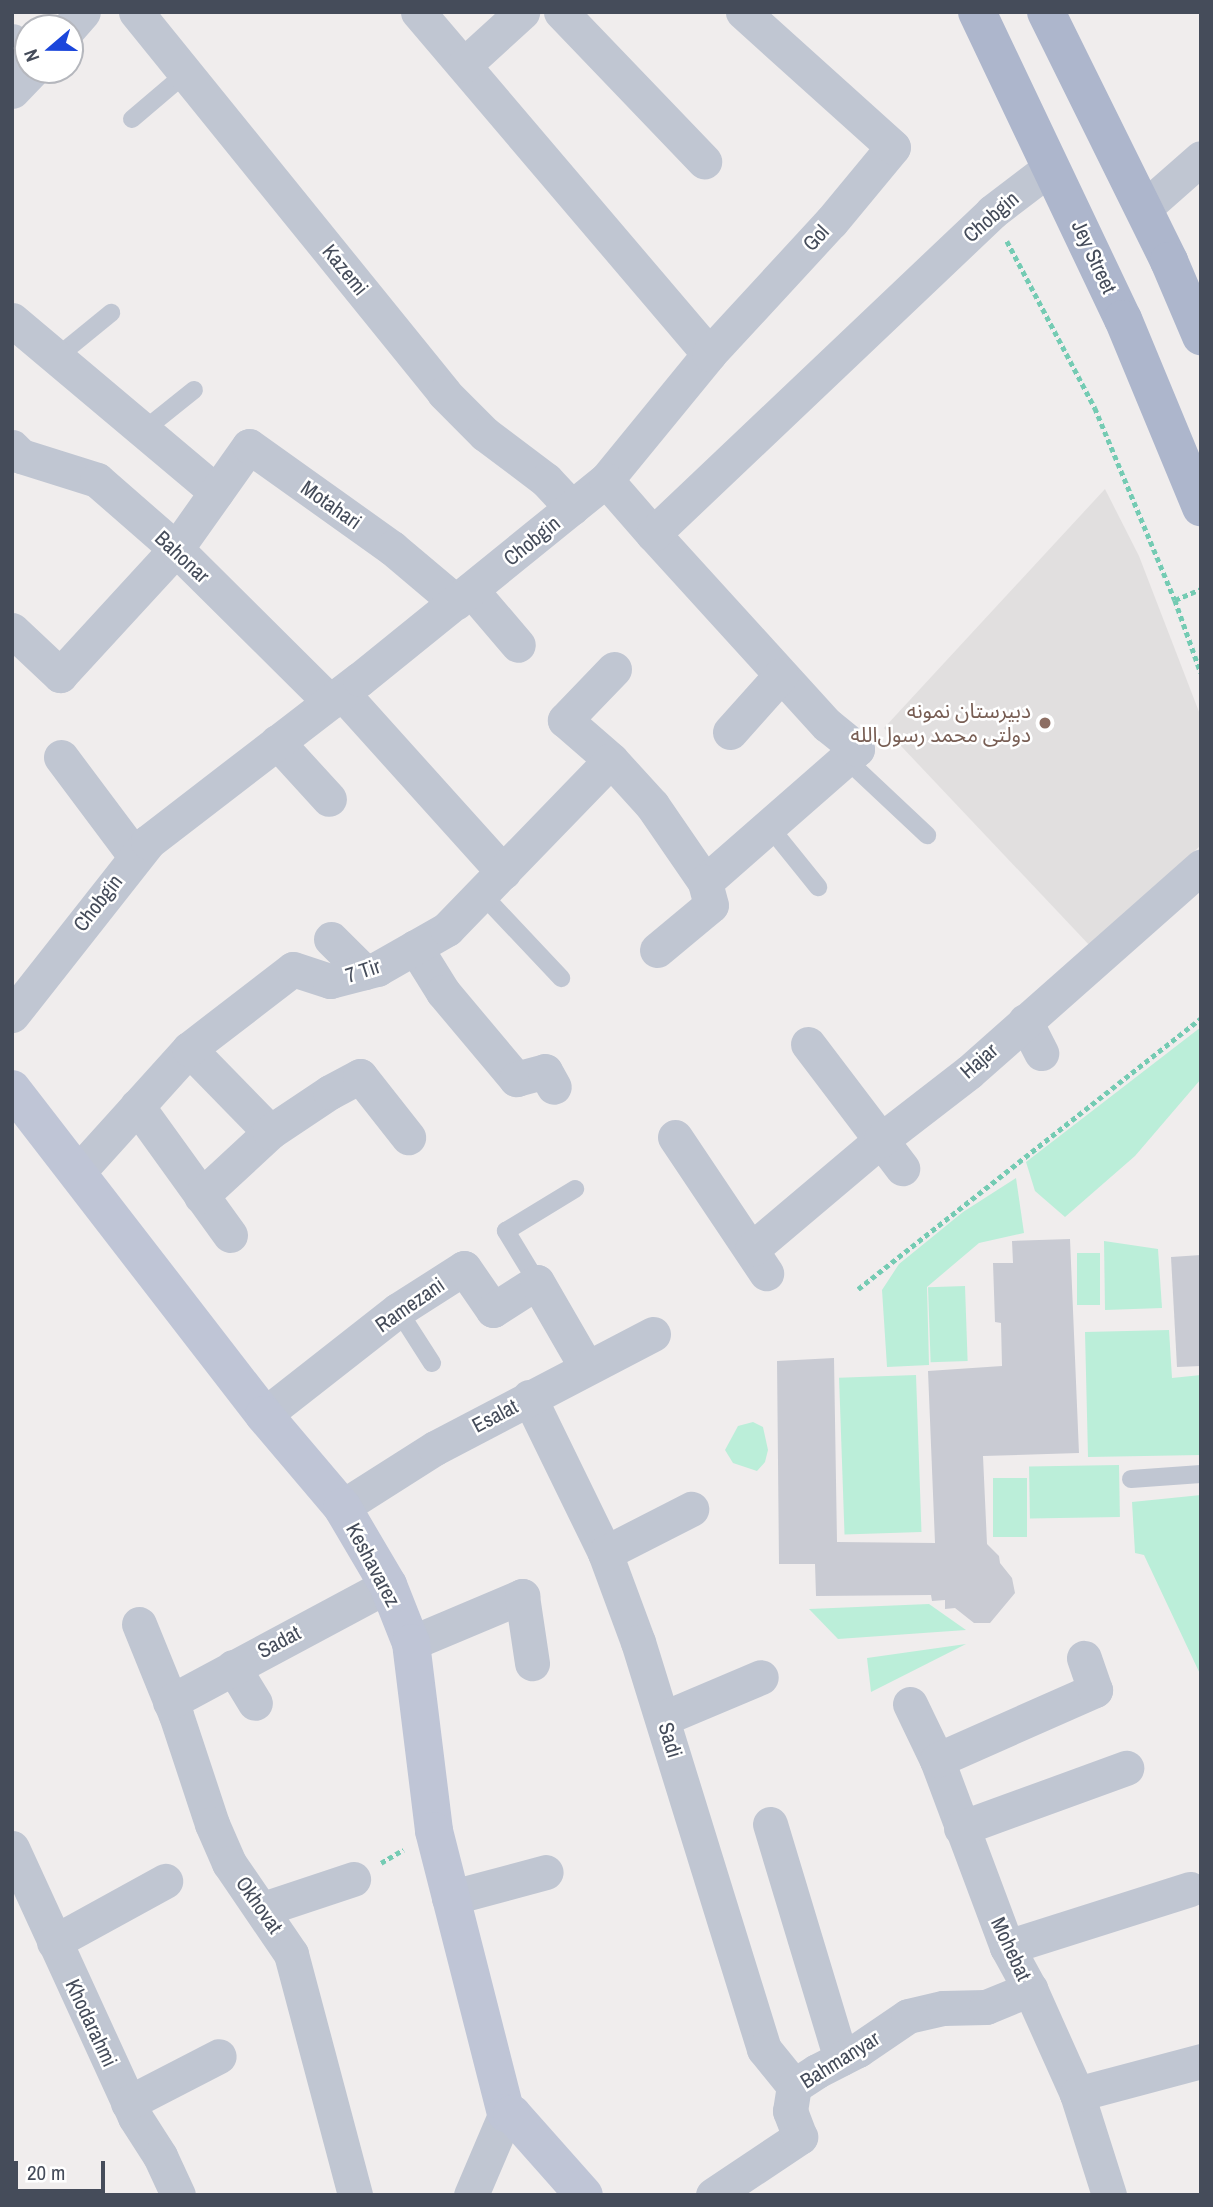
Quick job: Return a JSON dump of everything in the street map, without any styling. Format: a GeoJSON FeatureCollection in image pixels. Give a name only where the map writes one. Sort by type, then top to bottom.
{"type":"FeatureCollection","features":[{"type":"Feature","properties":{"kind":"main road","name":"Jey Street"},"geometry":{"type":"LineString","coordinates":[[977,12],[1123,319],[1201,507]]}},
{"type":"Feature","properties":{"kind":"main road"},"geometry":{"type":"LineString","coordinates":[[1046,12],[1143,209],[1201,336]]}},
{"type":"Feature","properties":{"kind":"street","name":"Kazemi"},"geometry":{"type":"LineString","coordinates":[[136,12],[444,393],[485,434],[546,480],[572,508]]}},
{"type":"Feature","properties":{"kind":"street"},"geometry":{"type":"LineString","coordinates":[[418,12],[709,354]]}},
{"type":"Feature","properties":{"kind":"street"},"geometry":{"type":"LineString","coordinates":[[464,65],[522,12]]}},
{"type":"Feature","properties":{"kind":"street"},"geometry":{"type":"LineString","coordinates":[[561,12],[704,161]]}},
{"type":"Feature","properties":{"kind":"street","name":"Gol"},"geometry":{"type":"LineString","coordinates":[[606,481],[709,354],[831,222],[893,147],[743,12]]}},
{"type":"Feature","properties":{"kind":"street"},"geometry":{"type":"LineString","coordinates":[[1143,209],[1201,158]]}},
{"type":"Feature","properties":{"kind":"street","name":"Chobgin"},"geometry":{"type":"LineString","coordinates":[[653,534],[992,212],[1051,167]]}},
{"type":"Feature","properties":{"kind":"street"},"geometry":{"type":"LineString","coordinates":[[12,320],[216,492]]}},
{"type":"Feature","properties":{"kind":"street","name":"Motahari"},"geometry":{"type":"LineString","coordinates":[[12,630],[60,675],[176,549],[248,446],[463,596]]}},
{"type":"Feature","properties":{"kind":"street","name":"Bahonar"},"geometry":{"type":"LineString","coordinates":[[12,447],[21,456],[97,480],[176,549],[336,697],[492,882]]}},
{"type":"Feature","properties":{"kind":"street"},"geometry":{"type":"LineString","coordinates":[[606,481],[781,676],[827,725],[857,749],[705,882]]}},
{"type":"Feature","properties":{"kind":"street","name":"Chobgin"},"geometry":{"type":"LineString","coordinates":[[12,1015],[148,842],[336,697],[606,481]]}},
{"type":"Feature","properties":{"kind":"street"},"geometry":{"type":"LineString","coordinates":[[463,596],[518,645]]}},
{"type":"Feature","properties":{"kind":"street"},"geometry":{"type":"LineString","coordinates":[[614,669],[565,720],[611,760],[652,805],[705,882],[711,905],[657,950]]}},
{"type":"Feature","properties":{"kind":"street"},"geometry":{"type":"LineString","coordinates":[[730,732],[781,676]]}},
{"type":"Feature","properties":{"kind":"street"},"geometry":{"type":"LineString","coordinates":[[277,743],[328,799]]}},
{"type":"Feature","properties":{"kind":"street"},"geometry":{"type":"LineString","coordinates":[[61,757],[135,856]]}},
{"type":"Feature","properties":{"kind":"street","name":"7 Tir"},"geometry":{"type":"LineString","coordinates":[[78,1172],[189,1049],[293,969],[330,981],[377,969],[447,929],[611,760]]}},
{"type":"Feature","properties":{"kind":"street","name":"Hajar"},"geometry":{"type":"LineString","coordinates":[[675,1137],[759,1261],[881,1140],[969,1072],[1201,867]]}},
{"type":"Feature","properties":{"kind":"street"},"geometry":{"type":"LineString","coordinates":[[331,939],[364,972]]}},
{"type":"Feature","properties":{"kind":"street"},"geometry":{"type":"LineString","coordinates":[[415,947],[443,992],[516,1079],[545,1071],[554,1087]]}},
{"type":"Feature","properties":{"kind":"street"},"geometry":{"type":"LineString","coordinates":[[1025,1021],[1041,1052]]}},
{"type":"Feature","properties":{"kind":"street"},"geometry":{"type":"LineString","coordinates":[[808,1044],[902,1168]]}},
{"type":"Feature","properties":{"kind":"street"},"geometry":{"type":"LineString","coordinates":[[189,1049],[270,1132]]}},
{"type":"Feature","properties":{"kind":"street"},"geometry":{"type":"LineString","coordinates":[[201,1196],[270,1132],[330,1092],[360,1076],[408,1137]]}},
{"type":"Feature","properties":{"kind":"street","name":"Keshavarez"},"geometry":{"type":"LineString","coordinates":[[12,1089],[264,1415],[342,1507],[388,1585],[411,1643],[434,1831],[506,2113]]}},
{"type":"Feature","properties":{"kind":"street"},"geometry":{"type":"LineString","coordinates":[[137,1106],[230,1235]]}},
{"type":"Feature","properties":{"kind":"street","name":"Ramezani"},"geometry":{"type":"LineString","coordinates":[[264,1415],[398,1310],[464,1268],[493,1310],[537,1282]]}},
{"type":"Feature","properties":{"kind":"street"},"geometry":{"type":"LineString","coordinates":[[537,1282],[586,1367]]}},
{"type":"Feature","properties":{"kind":"street","name":"Esalat"},"geometry":{"type":"LineString","coordinates":[[342,1507],[435,1448],[653,1334]]}},
{"type":"Feature","properties":{"kind":"street","name":"Sadi"},"geometry":{"type":"LineString","coordinates":[[529,1397],[605,1553],[664,1718],[764,2049],[794,2086]]}},
{"type":"Feature","properties":{"kind":"street"},"geometry":{"type":"LineString","coordinates":[[605,1553],[691,1509]]}},
{"type":"Feature","properties":{"kind":"street","name":"Sadat"},"geometry":{"type":"LineString","coordinates":[[170,1702],[388,1585]]}},
{"type":"Feature","properties":{"kind":"street"},"geometry":{"type":"LineString","coordinates":[[411,1643],[522,1596],[532,1663]]}},
{"type":"Feature","properties":{"kind":"street","name":"Okhovat"},"geometry":{"type":"LineString","coordinates":[[139,1624],[170,1702],[212,1824],[229,1863],[263,1909],[291,1954],[355,2195]]}},
{"type":"Feature","properties":{"kind":"street"},"geometry":{"type":"LineString","coordinates":[[937,1760],[1095,1690],[1084,1658]]}},
{"type":"Feature","properties":{"kind":"street"},"geometry":{"type":"LineString","coordinates":[[233,1667],[255,1703]]}},
{"type":"Feature","properties":{"kind":"street"},"geometry":{"type":"LineString","coordinates":[[664,1718],[761,1677]]}},
{"type":"Feature","properties":{"kind":"street","name":"Mohebat"},"geometry":{"type":"LineString","coordinates":[[910,1704],[937,1760],[1007,1947],[1030,1989],[1077,2094],[1110,2195]]}},
{"type":"Feature","properties":{"kind":"street"},"geometry":{"type":"LineString","coordinates":[[961,1828],[1126,1768]]}},
{"type":"Feature","properties":{"kind":"street"},"geometry":{"type":"LineString","coordinates":[[770,1824],[841,2059]]}},
{"type":"Feature","properties":{"kind":"street","name":"Khodarahmi"},"geometry":{"type":"LineString","coordinates":[[12,1848],[128,2103],[160,2156],[178,2195]]}},
{"type":"Feature","properties":{"kind":"street"},"geometry":{"type":"LineString","coordinates":[[449,1898],[546,1872]]}},
{"type":"Feature","properties":{"kind":"street"},"geometry":{"type":"LineString","coordinates":[[263,1909],[353,1879]]}},
{"type":"Feature","properties":{"kind":"street"},"geometry":{"type":"LineString","coordinates":[[54,1942],[165,1881]]}},
{"type":"Feature","properties":{"kind":"street"},"geometry":{"type":"LineString","coordinates":[[1007,1947],[1190,1889]]}},
{"type":"Feature","properties":{"kind":"street","name":"Bahmanyar"},"geometry":{"type":"LineString","coordinates":[[713,2195],[800,2137],[790,2110],[794,2086],[908,2016],[943,2008],[986,2007],[1030,1989]]}},
{"type":"Feature","properties":{"kind":"street"},"geometry":{"type":"LineString","coordinates":[[128,2103],[219,2056]]}},
{"type":"Feature","properties":{"kind":"street"},"geometry":{"type":"LineString","coordinates":[[1077,2094],[1201,2061]]}},
{"type":"Feature","properties":{"kind":"street"},"geometry":{"type":"LineString","coordinates":[[471,2195],[506,2113],[512,2114],[584,2195]]}},
{"type":"Feature","properties":{"kind":"lane"},"geometry":{"type":"LineString","coordinates":[[132,119],[186,73]]}},
{"type":"Feature","properties":{"kind":"lane"},"geometry":{"type":"LineString","coordinates":[[57,357],[111,313]]}},
{"type":"Feature","properties":{"kind":"lane"},"geometry":{"type":"LineString","coordinates":[[144,430],[194,390]]}},
{"type":"Feature","properties":{"kind":"lane"},"geometry":{"type":"LineString","coordinates":[[847,760],[927,835]]}},
{"type":"Feature","properties":{"kind":"lane"},"geometry":{"type":"LineString","coordinates":[[768,825],[818,887]]}},
{"type":"Feature","properties":{"kind":"lane"},"geometry":{"type":"LineString","coordinates":[[492,882],[561,978]]}},
{"type":"Feature","properties":{"kind":"lane"},"geometry":{"type":"LineString","coordinates":[[537,1282],[506,1231],[575,1189]]}},
{"type":"Feature","properties":{"kind":"lane"},"geometry":{"type":"LineString","coordinates":[[398,1310],[432,1363]]}},
{"type":"Feature","properties":{"kind":"lane"},"geometry":{"type":"LineString","coordinates":[[1131,1479],[1201,1474]]}},
{"type":"Feature","properties":{"kind":"path"},"geometry":{"type":"LineString","coordinates":[[992,212],[1094,408],[1175,600],[1201,673]]}},
{"type":"Feature","properties":{"kind":"path"},"geometry":{"type":"LineString","coordinates":[[1175,600],[1201,589]]}},
{"type":"Feature","properties":{"kind":"path"},"geometry":{"type":"LineString","coordinates":[[858,1289],[1201,1018]]}},
{"type":"Feature","properties":{"kind":"path"},"geometry":{"type":"LineString","coordinates":[[353,1879],[434,1831]]}},
{"type":"Feature","properties":{"kind":"shaded area","name":"دبیرستان نمونه دولتی محمد رسول‌الله"},"geometry":{"type":"Polygon","coordinates":[[[1105,489],[1139,556],[1201,717],[1201,845],[1092,948],[884,728],[1105,489]]]}},
{"type":"Feature","properties":{"kind":"green space"},"geometry":{"type":"Polygon","coordinates":[[[1201,1027],[1201,1079],[1135,1156],[1065,1217],[1035,1191],[1026,1162],[1201,1027]]]}},
{"type":"Feature","properties":{"kind":"green space"},"geometry":{"type":"Polygon","coordinates":[[[1016,1178],[1024,1233],[979,1243],[927,1287],[929,1365],[887,1367],[882,1290],[899,1264],[963,1212],[1016,1178]]]}},
{"type":"Feature","properties":{"kind":"green space"},"geometry":{"type":"Polygon","coordinates":[[[1104,1241],[1158,1249],[1162,1308],[1105,1310],[1104,1241]]]}},
{"type":"Feature","properties":{"kind":"green space"},"geometry":{"type":"Polygon","coordinates":[[[1077,1253],[1100,1253],[1100,1305],[1077,1305],[1077,1253]]]}},
{"type":"Feature","properties":{"kind":"green space"},"geometry":{"type":"Polygon","coordinates":[[[965,1286],[968,1361],[931,1362],[928,1287],[965,1286]]]}},
{"type":"Feature","properties":{"kind":"green space"},"geometry":{"type":"Polygon","coordinates":[[[1169,1330],[1172,1378],[1201,1375],[1201,1455],[1088,1457],[1085,1332],[1169,1330]]]}},
{"type":"Feature","properties":{"kind":"green space"},"geometry":{"type":"Polygon","coordinates":[[[916,1375],[921,1532],[845,1535],[839,1378],[916,1375]]]}},
{"type":"Feature","properties":{"kind":"green space"},"geometry":{"type":"Polygon","coordinates":[[[753,1422],[763,1427],[768,1450],[765,1462],[757,1471],[733,1463],[725,1450],[738,1426],[753,1422]]]}},
{"type":"Feature","properties":{"kind":"green space"},"geometry":{"type":"Polygon","coordinates":[[[1119,1465],[1120,1517],[1030,1519],[1029,1467],[1119,1465]]]}},
{"type":"Feature","properties":{"kind":"green space"},"geometry":{"type":"Polygon","coordinates":[[[993,1478],[1027,1478],[1027,1537],[993,1537],[993,1478]]]}},
{"type":"Feature","properties":{"kind":"green space"},"geometry":{"type":"Polygon","coordinates":[[[1201,1495],[1201,1676],[1144,1555],[1135,1553],[1132,1502],[1201,1495]]]}},
{"type":"Feature","properties":{"kind":"green space"},"geometry":{"type":"Polygon","coordinates":[[[929,1604],[966,1630],[838,1639],[809,1609],[929,1604]]]}},
{"type":"Feature","properties":{"kind":"green space"},"geometry":{"type":"Polygon","coordinates":[[[966,1644],[871,1692],[867,1658],[966,1644]]]}},
{"type":"Feature","properties":{"kind":"building"},"geometry":{"type":"Polygon","coordinates":[[[1070,1239],[1079,1453],[983,1456],[987,1544],[999,1556],[1000,1563],[1012,1578],[1015,1593],[990,1623],[974,1623],[955,1608],[945,1609],[945,1600],[932,1601],[931,1595],[816,1596],[815,1564],[779,1564],[777,1361],[834,1358],[837,1542],[935,1543],[928,1371],[1002,1366],[1001,1323],[995,1322],[993,1263],[1013,1263],[1012,1241],[1070,1239]]]}},
{"type":"Feature","properties":{"kind":"building"},"geometry":{"type":"Polygon","coordinates":[[[1201,1255],[1201,1366],[1177,1367],[1171,1257],[1201,1255]]]}},
{"type":"Feature","properties":{"kind":"place","name":"دبیرستان نمونه دولتی محمد رسول‌الله"},"geometry":{"type":"Point","coordinates":[1045,723]}}]}
